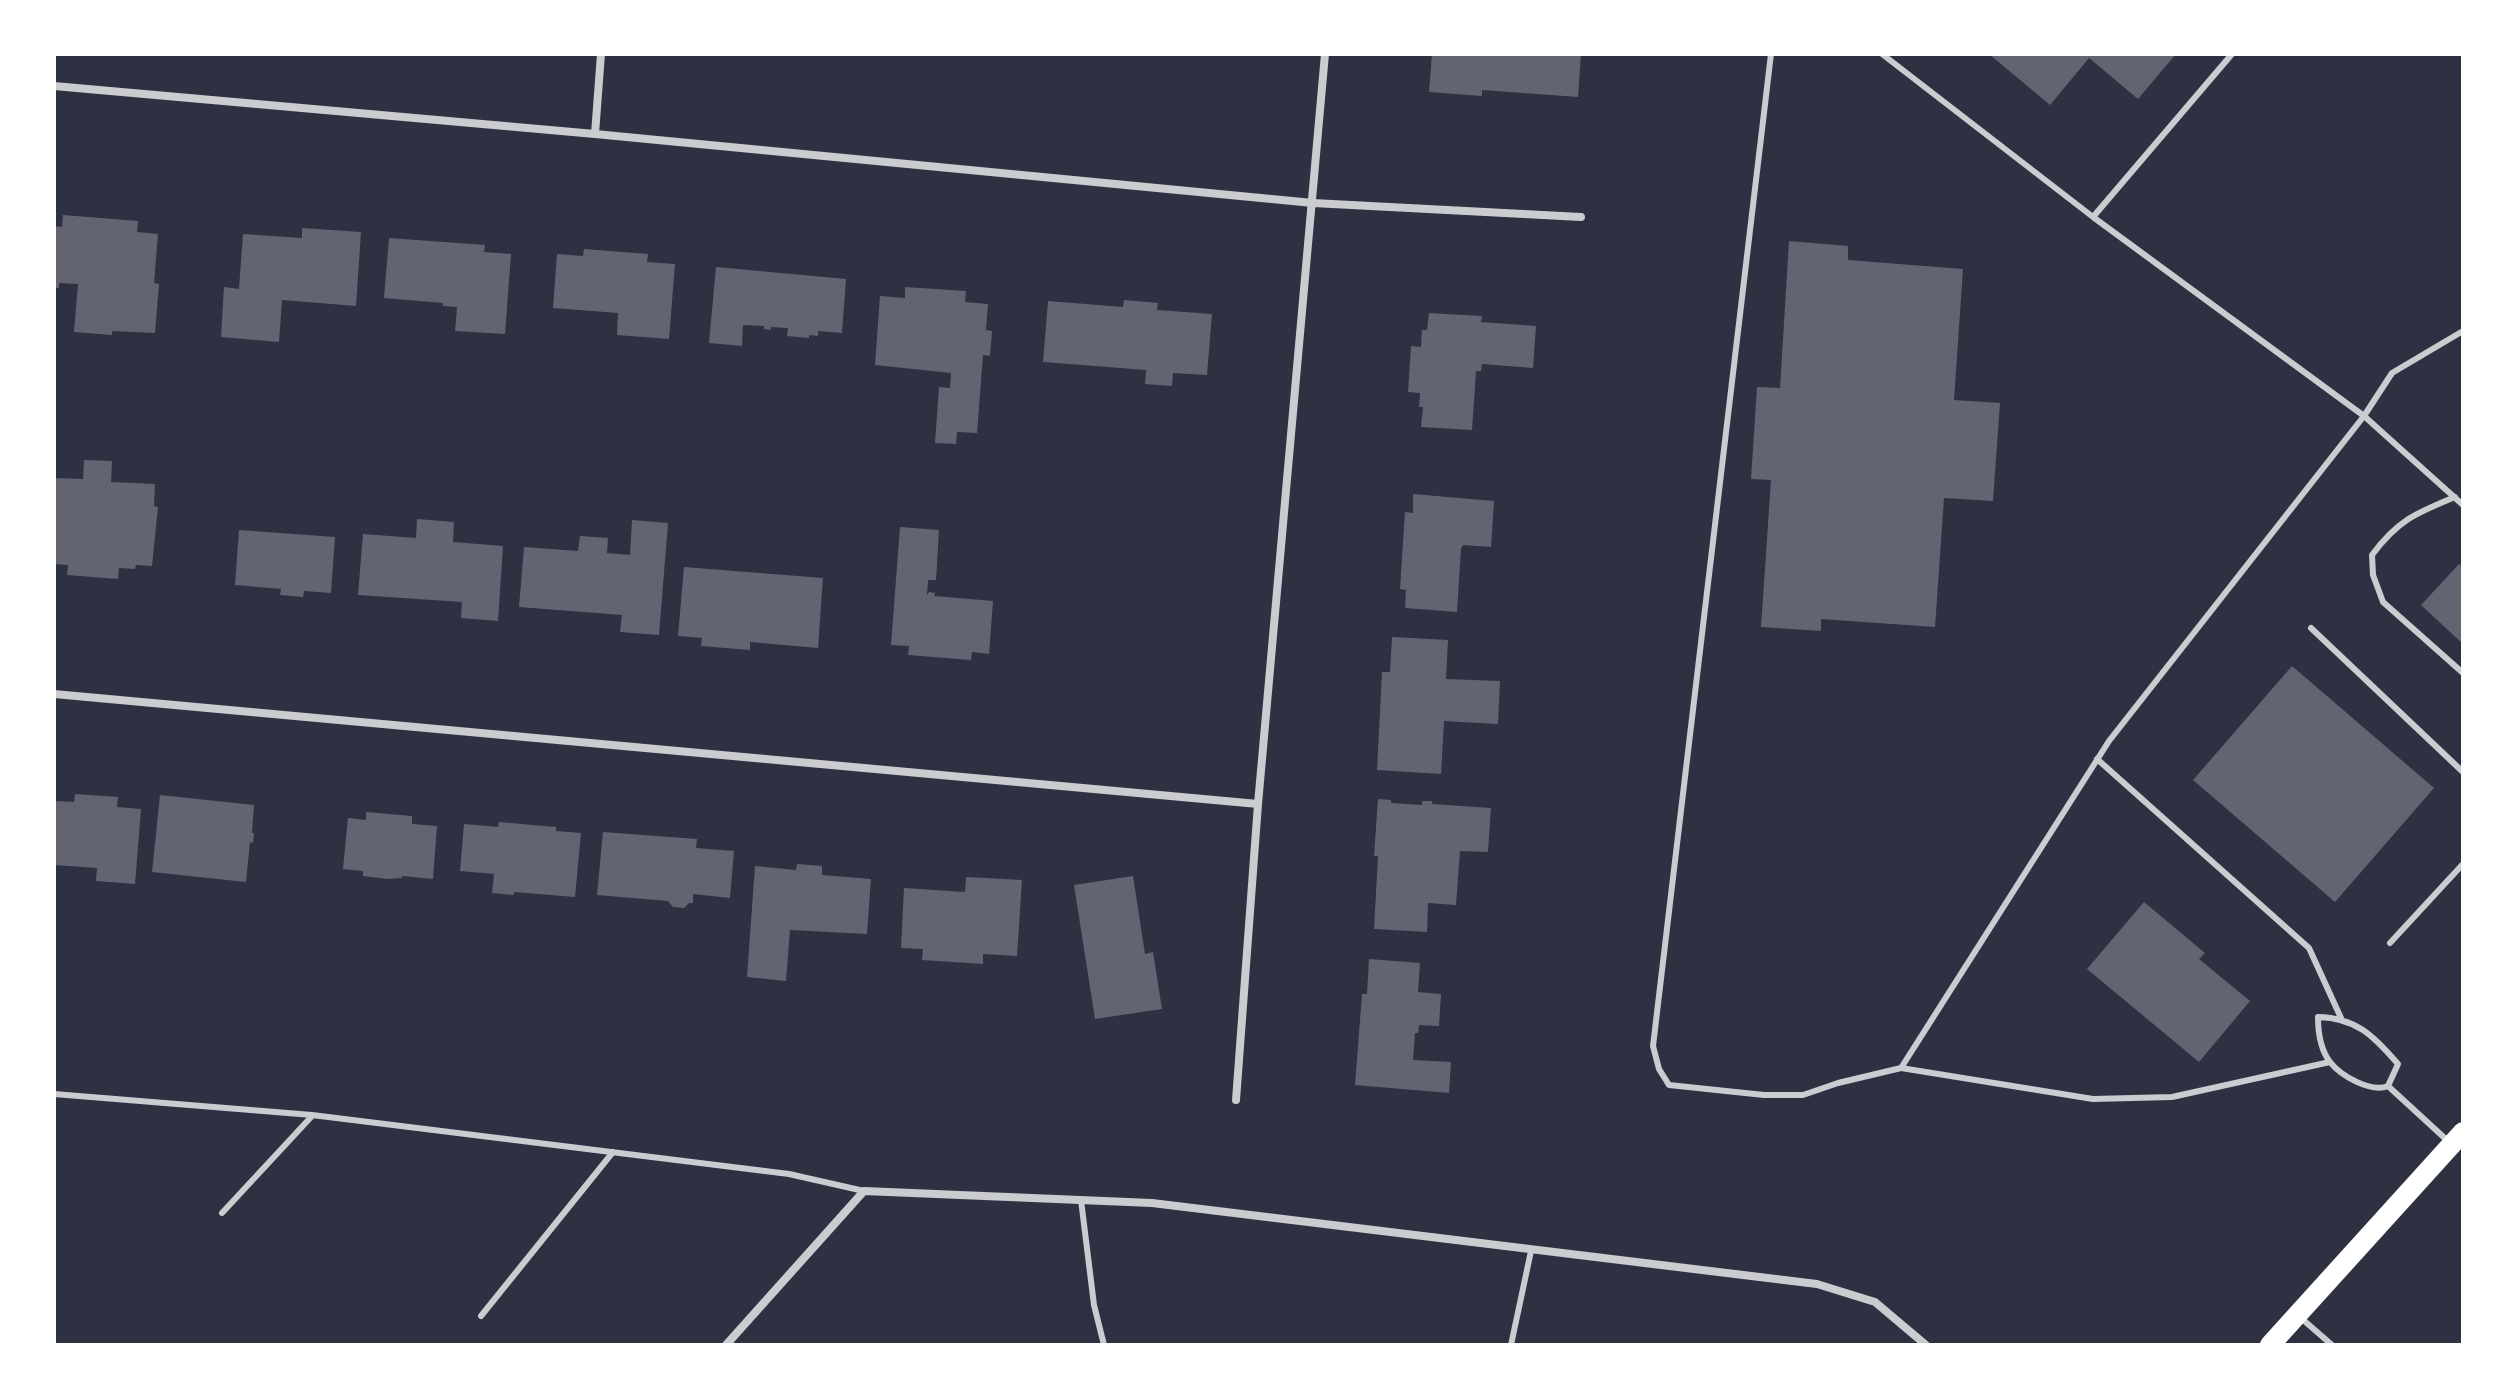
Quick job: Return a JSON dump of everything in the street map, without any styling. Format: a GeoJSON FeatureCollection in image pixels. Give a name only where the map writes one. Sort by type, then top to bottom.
{"type":"FeatureCollection","features":[{"type":"Feature","properties":{"kind":"main road"},"geometry":{"type":"LineString","coordinates":[[2270,1345],[2458,1138]]}},
{"type":"Feature","properties":{"kind":"street"},"geometry":{"type":"LineString","coordinates":[[595,134],[601,54]]}},
{"type":"Feature","properties":{"kind":"street"},"geometry":{"type":"LineString","coordinates":[[1236,1100],[1258,804],[1325,54]]}},
{"type":"Feature","properties":{"kind":"street"},"geometry":{"type":"LineString","coordinates":[[54,86],[1313,203],[1581,217]]}},
{"type":"Feature","properties":{"kind":"street"},"geometry":{"type":"LineString","coordinates":[[54,694],[1258,804]]}},
{"type":"Feature","properties":{"kind":"street"},"geometry":{"type":"LineString","coordinates":[[726,1345],[864,1191],[1152,1203],[1817,1284],[1875,1302],[1926,1345]]}},
{"type":"Feature","properties":{"kind":"lane"},"geometry":{"type":"LineString","coordinates":[[1771,54],[1653,1046],[1659,1069],[1669,1085],[1764,1095],[1803,1095],[1901,1068],[2093,1099],[2172,1097],[2330,1062]]}},
{"type":"Feature","properties":{"kind":"lane"},"geometry":{"type":"LineString","coordinates":[[1882,54],[2093,217],[2364,416],[2463,505]]}},
{"type":"Feature","properties":{"kind":"lane"},"geometry":{"type":"LineString","coordinates":[[2093,217],[2232,54]]}},
{"type":"Feature","properties":{"kind":"lane"},"geometry":{"type":"LineString","coordinates":[[1901,1068],[2097,759],[2364,416],[2392,373],[2463,331]]}},
{"type":"Feature","properties":{"kind":"lane"},"geometry":{"type":"LineString","coordinates":[[2455,497],[2410,515],[2372,555],[2373,575],[2383,602],[2463,673]]}},
{"type":"Feature","properties":{"kind":"lane"},"geometry":{"type":"LineString","coordinates":[[2311,628],[2463,772]]}},
{"type":"Feature","properties":{"kind":"lane"},"geometry":{"type":"LineString","coordinates":[[2097,759],[2309,948],[2341,1018]]}},
{"type":"Feature","properties":{"kind":"lane"},"geometry":{"type":"LineString","coordinates":[[2390,943],[2463,864]]}},
{"type":"Feature","properties":{"kind":"lane"},"geometry":{"type":"LineString","coordinates":[[2318,1017],[2341,1018],[2360,1027],[2398,1064],[2388,1086],[2381,1089],[2357,1083],[2330,1062],[2319,1037],[2318,1017]]}},
{"type":"Feature","properties":{"kind":"lane"},"geometry":{"type":"LineString","coordinates":[[2388,1086],[2458,1138]]}},
{"type":"Feature","properties":{"kind":"lane"},"geometry":{"type":"LineString","coordinates":[[54,1094],[312,1115],[789,1174],[864,1191]]}},
{"type":"Feature","properties":{"kind":"lane"},"geometry":{"type":"LineString","coordinates":[[222,1213],[312,1115]]}},
{"type":"Feature","properties":{"kind":"lane"},"geometry":{"type":"LineString","coordinates":[[481,1316],[613,1152]]}},
{"type":"Feature","properties":{"kind":"lane"},"geometry":{"type":"LineString","coordinates":[[1081,1200],[1094,1305],[1104,1345]]}},
{"type":"Feature","properties":{"kind":"lane"},"geometry":{"type":"LineString","coordinates":[[1511,1345],[1531,1251]]}},
{"type":"Feature","properties":{"kind":"lane"},"geometry":{"type":"LineString","coordinates":[[2297,1315],[2332,1345]]}},
{"type":"Feature","properties":{"kind":"building"},"geometry":{"type":"Polygon","coordinates":[[[1432,54],[1581,54],[1578,97],[1482,90],[1482,96],[1429,92],[1432,54]]]}},
{"type":"Feature","properties":{"kind":"building"},"geometry":{"type":"Polygon","coordinates":[[[1989,54],[2176,54],[2138,99],[2089,58],[2050,105],[1989,54]]]}},
{"type":"Feature","properties":{"kind":"building"},"geometry":{"type":"Polygon","coordinates":[[[63,215],[138,221],[137,232],[158,234],[154,283],[159,284],[155,333],[112,331],[112,335],[74,332],[78,284],[59,283],[59,288],[54,288],[54,226],[62,227],[63,215]]]}},
{"type":"Feature","properties":{"kind":"building"},"geometry":{"type":"Polygon","coordinates":[[[302,228],[361,232],[356,306],[282,300],[279,342],[221,337],[224,287],[239,289],[243,234],[302,238],[302,228]]]}},
{"type":"Feature","properties":{"kind":"building"},"geometry":{"type":"Polygon","coordinates":[[[389,238],[485,245],[484,252],[511,254],[505,334],[455,331],[457,307],[384,298],[389,238]]]}},
{"type":"Feature","properties":{"kind":"building"},"geometry":{"type":"Polygon","coordinates":[[[1789,241],[1848,246],[1848,260],[1963,269],[1954,400],[2000,403],[1993,501],[1944,498],[1935,627],[1821,619],[1821,631],[1761,627],[1771,480],[1751,479],[1757,387],[1780,388],[1789,241]]]}},
{"type":"Feature","properties":{"kind":"building"},"geometry":{"type":"Polygon","coordinates":[[[584,249],[648,254],[647,262],[675,264],[669,339],[617,335],[618,313],[553,308],[557,254],[583,256],[584,249]]]}},
{"type":"Feature","properties":{"kind":"building"},"geometry":{"type":"Polygon","coordinates":[[[716,267],[846,279],[842,333],[818,331],[818,336],[809,335],[809,338],[787,336],[788,328],[771,327],[771,330],[764,329],[764,326],[743,325],[742,346],[709,343],[716,267]]]}},
{"type":"Feature","properties":{"kind":"building"},"geometry":{"type":"Polygon","coordinates":[[[905,287],[966,291],[965,302],[988,304],[986,330],[992,331],[990,356],[983,355],[977,433],[957,432],[956,444],[935,443],[939,387],[950,388],[951,373],[875,365],[880,296],[905,298],[905,287]]]}},
{"type":"Feature","properties":{"kind":"building"},"geometry":{"type":"Polygon","coordinates":[[[1124,300],[1158,303],[1157,310],[1212,314],[1207,375],[1173,373],[1172,386],[1145,384],[1146,370],[1043,362],[1048,301],[1123,307],[1124,300]]]}},
{"type":"Feature","properties":{"kind":"building"},"geometry":{"type":"Polygon","coordinates":[[[1429,313],[1482,316],[1481,322],[1536,326],[1533,368],[1482,364],[1481,371],[1476,371],[1472,430],[1421,427],[1423,407],[1419,407],[1420,393],[1408,392],[1411,346],[1421,347],[1422,330],[1427,330],[1429,313]]]}},
{"type":"Feature","properties":{"kind":"building"},"geometry":{"type":"Polygon","coordinates":[[[84,460],[112,461],[111,482],[155,484],[154,506],[158,507],[152,566],[119,568],[118,579],[67,575],[68,565],[54,564],[54,478],[83,479],[84,460]]]}},
{"type":"Feature","properties":{"kind":"building"},"geometry":{"type":"Polygon","coordinates":[[[1413,494],[1494,501],[1491,547],[1463,545],[1461,549],[1457,612],[1405,608],[1406,590],[1400,589],[1405,512],[1413,513],[1413,494]]]}},
{"type":"Feature","properties":{"kind":"building"},"geometry":{"type":"Polygon","coordinates":[[[417,519],[454,522],[453,542],[503,546],[498,621],[461,618],[462,602],[358,595],[363,534],[416,538],[417,519]]]}},
{"type":"Feature","properties":{"kind":"building"},"geometry":{"type":"Polygon","coordinates":[[[632,520],[668,523],[659,635],[620,632],[622,615],[519,607],[524,547],[578,551],[580,536],[608,538],[607,553],[630,555],[632,520]]]}},
{"type":"Feature","properties":{"kind":"building"},"geometry":{"type":"Polygon","coordinates":[[[900,527],[939,530],[936,580],[928,580],[927,595],[929,592],[935,593],[934,596],[993,601],[989,654],[972,652],[971,660],[908,655],[909,646],[891,645],[900,527]]]}},
{"type":"Feature","properties":{"kind":"building"},"geometry":{"type":"Polygon","coordinates":[[[239,530],[335,537],[331,593],[304,591],[303,597],[280,595],[281,589],[235,585],[239,530]]]}},
{"type":"Feature","properties":{"kind":"building"},"geometry":{"type":"Polygon","coordinates":[[[2459,564],[2463,567],[2463,644],[2421,605],[2459,564]]]}},
{"type":"Feature","properties":{"kind":"building"},"geometry":{"type":"Polygon","coordinates":[[[684,567],[823,578],[818,648],[750,642],[750,650],[701,646],[702,638],[678,636],[684,567]]]}},
{"type":"Feature","properties":{"kind":"building"},"geometry":{"type":"Polygon","coordinates":[[[1392,637],[1448,640],[1446,679],[1500,681],[1498,724],[1444,721],[1441,774],[1377,770],[1382,672],[1390,672],[1392,637]]]}},
{"type":"Feature","properties":{"kind":"building"},"geometry":{"type":"Polygon","coordinates":[[[2292,666],[2434,788],[2335,902],[2193,780],[2292,666]]]}},
{"type":"Feature","properties":{"kind":"building"},"geometry":{"type":"Polygon","coordinates":[[[75,794],[118,797],[117,807],[141,809],[135,884],[96,881],[97,868],[54,865],[54,801],[74,802],[75,794]]]}},
{"type":"Feature","properties":{"kind":"building"},"geometry":{"type":"Polygon","coordinates":[[[160,795],[254,805],[253,843],[250,842],[246,882],[152,872],[160,795]]]}},
{"type":"Feature","properties":{"kind":"building"},"geometry":{"type":"Polygon","coordinates":[[[1378,799],[1391,800],[1391,803],[1422,805],[1422,801],[1432,801],[1432,804],[1491,808],[1488,852],[1460,851],[1456,905],[1428,903],[1427,932],[1374,929],[1378,799]]]}},
{"type":"Feature","properties":{"kind":"building"},"geometry":{"type":"Polygon","coordinates":[[[366,812],[412,816],[412,824],[437,826],[433,879],[402,876],[388,879],[363,876],[363,871],[343,869],[348,818],[366,820],[366,812]]]}},
{"type":"Feature","properties":{"kind":"building"},"geometry":{"type":"Polygon","coordinates":[[[499,822],[556,827],[556,831],[581,833],[575,897],[492,893],[494,874],[460,871],[464,824],[498,827],[499,822]]]}},
{"type":"Feature","properties":{"kind":"building"},"geometry":{"type":"Polygon","coordinates":[[[603,832],[697,839],[696,848],[734,851],[730,898],[693,894],[693,903],[684,908],[673,907],[668,901],[597,895],[603,832]]]}},
{"type":"Feature","properties":{"kind":"building"},"geometry":{"type":"Polygon","coordinates":[[[797,864],[822,866],[822,875],[871,879],[867,934],[790,930],[786,981],[747,977],[755,866],[796,870],[797,864]]]}},
{"type":"Feature","properties":{"kind":"building"},"geometry":{"type":"Polygon","coordinates":[[[1133,876],[1145,954],[1153,952],[1162,1009],[1095,1019],[1074,885],[1133,876]]]}},
{"type":"Feature","properties":{"kind":"building"},"geometry":{"type":"Polygon","coordinates":[[[966,877],[1022,880],[1017,956],[983,954],[983,964],[922,960],[923,949],[901,948],[904,888],[965,892],[966,877]]]}},
{"type":"Feature","properties":{"kind":"building"},"geometry":{"type":"Polygon","coordinates":[[[2144,902],[2205,953],[2199,959],[2250,1001],[2199,1062],[2087,969],[2144,902]]]}},
{"type":"Feature","properties":{"kind":"building"},"geometry":{"type":"Polygon","coordinates":[[[1369,959],[1420,963],[1418,992],[1441,994],[1439,1026],[1419,1025],[1418,1033],[1415,1033],[1413,1060],[1451,1062],[1449,1093],[1355,1085],[1362,994],[1367,994],[1369,959]]]}}]}
